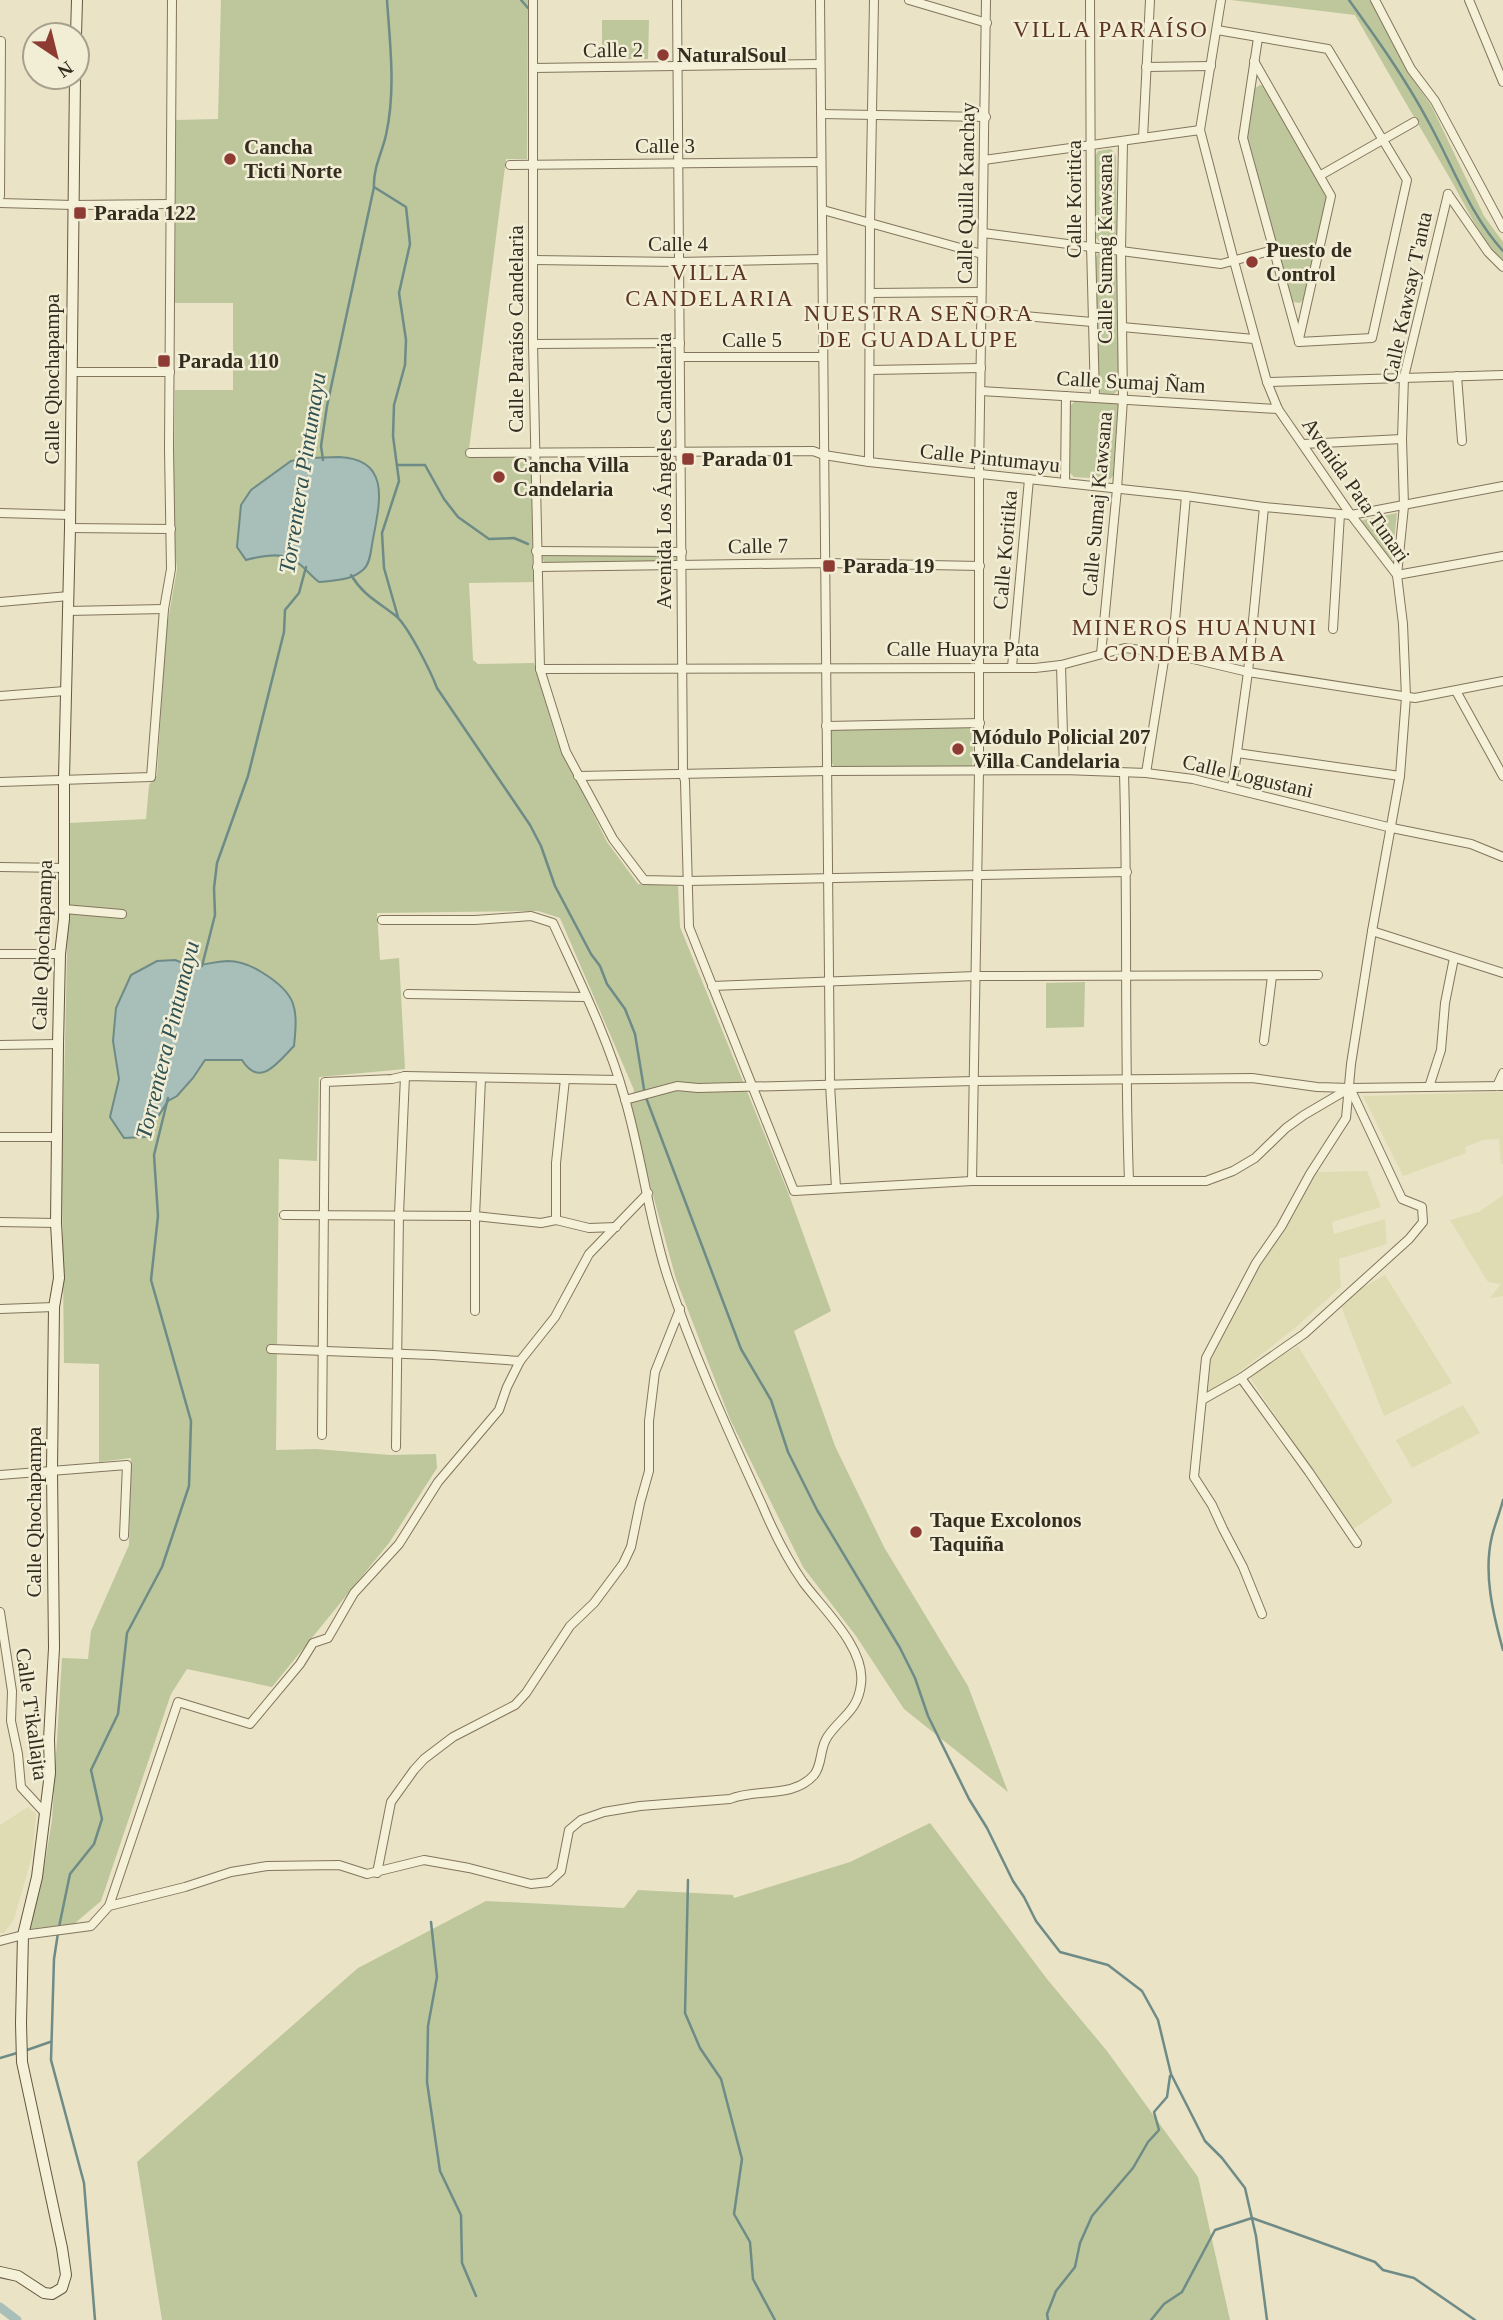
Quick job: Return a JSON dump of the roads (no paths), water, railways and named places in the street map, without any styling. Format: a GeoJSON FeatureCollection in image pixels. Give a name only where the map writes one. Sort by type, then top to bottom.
{"type":"FeatureCollection","features":[{"type":"Feature","properties":{"kind":"street"},"geometry":{"type":"LineString","coordinates":[[76,21],[77,0]]}},
{"type":"Feature","properties":{"kind":"street"},"geometry":{"type":"LineString","coordinates":[[0,782],[151,777],[164,609],[171,569],[172,0]]}},
{"type":"Feature","properties":{"kind":"street","name":"Calle Paraíso Candelaria"},"geometry":{"type":"LineString","coordinates":[[533,0],[533,344],[540,669],[555,721],[578,776],[613,839],[644,880],[687,881]]}},
{"type":"Feature","properties":{"kind":"street","name":"Avenida Los Ángeles Candelaria"},"geometry":{"type":"LineString","coordinates":[[677,0],[683,774],[689,927],[794,1191],[836,1188]]}},
{"type":"Feature","properties":{"kind":"street"},"geometry":{"type":"LineString","coordinates":[[820,0],[830,1084],[836,1188],[972,1181],[1206,1181],[1220,1177],[1255,1158],[1295,1122],[1350,1088]]}},
{"type":"Feature","properties":{"kind":"street"},"geometry":{"type":"LineString","coordinates":[[869,462],[874,0]]}},
{"type":"Feature","properties":{"kind":"street"},"geometry":{"type":"LineString","coordinates":[[909,0],[987,23]]}},
{"type":"Feature","properties":{"kind":"street","name":"Calle Quilla Kanchay"},"geometry":{"type":"LineString","coordinates":[[972,1181],[979,771],[979,474],[986,0]]}},
{"type":"Feature","properties":{"kind":"street","name":"Calle Koritica"},"geometry":{"type":"LineString","coordinates":[[1090,0],[1095,397]]}},
{"type":"Feature","properties":{"kind":"street","name":"Calle Sumag Kawsana"},"geometry":{"type":"LineString","coordinates":[[1143,138],[1150,0]]}},
{"type":"Feature","properties":{"kind":"street"},"geometry":{"type":"LineString","coordinates":[[984,160],[1200,130],[1221,0]]}},
{"type":"Feature","properties":{"kind":"street"},"geometry":{"type":"LineString","coordinates":[[1376,0],[1411,69],[1435,100],[1503,228]]}},
{"type":"Feature","properties":{"kind":"street"},"geometry":{"type":"LineString","coordinates":[[1469,0],[1503,82]]}},
{"type":"Feature","properties":{"kind":"street"},"geometry":{"type":"LineString","coordinates":[[1217,30],[1328,48],[1407,180],[1372,338],[1299,342]]}},
{"type":"Feature","properties":{"kind":"street"},"geometry":{"type":"LineString","coordinates":[[1258,38],[1243,138],[1299,342]]}},
{"type":"Feature","properties":{"kind":"street"},"geometry":{"type":"LineString","coordinates":[[0,196],[2,41]]}},
{"type":"Feature","properties":{"kind":"street"},"geometry":{"type":"LineString","coordinates":[[1254,61],[1331,196],[1299,342]]}},
{"type":"Feature","properties":{"kind":"street","name":"Calle 2"},"geometry":{"type":"LineString","coordinates":[[533,68],[820,64]]}},
{"type":"Feature","properties":{"kind":"street"},"geometry":{"type":"LineString","coordinates":[[1146,67],[1211,65]]}},
{"type":"Feature","properties":{"kind":"street","name":"Calle Qhochapampa"},"geometry":{"type":"LineString","coordinates":[[0,2272],[18,2276],[44,2293],[52,2294],[62,2288],[66,2275],[22,2062],[21,1969],[29,1934],[50,1773],[54,1648],[54,1307],[59,1278],[56,1223],[58,1044],[64,909],[75,91]]}},
{"type":"Feature","properties":{"kind":"street"},"geometry":{"type":"LineString","coordinates":[[821,114],[986,117]]}},
{"type":"Feature","properties":{"kind":"street"},"geometry":{"type":"LineString","coordinates":[[1321,175],[1414,122]]}},
{"type":"Feature","properties":{"kind":"street","name":"Avenida Pata Tunari"},"geometry":{"type":"LineString","coordinates":[[1200,130],[1254,339],[1278,409],[1351,515],[1397,575],[1403,624],[1406,697],[1400,776],[1372,932],[1346,1118],[1310,1174],[1281,1227],[1256,1263],[1206,1359],[1194,1477],[1212,1505],[1243,1567],[1262,1615]]}},
{"type":"Feature","properties":{"kind":"street","name":"Calle Sumag Kawsana"},"geometry":{"type":"LineString","coordinates":[[1123,141],[1123,399]]}},
{"type":"Feature","properties":{"kind":"street","name":"Calle 3"},"geometry":{"type":"LineString","coordinates":[[510,165],[821,162]]}},
{"type":"Feature","properties":{"kind":"street","name":"Calle Kawsay T'anta"},"geometry":{"type":"LineString","coordinates":[[1397,575],[1404,506],[1404,377],[1448,194],[1488,252],[1503,267]]}},
{"type":"Feature","properties":{"kind":"street"},"geometry":{"type":"LineString","coordinates":[[0,203],[170,204]]}},
{"type":"Feature","properties":{"kind":"street"},"geometry":{"type":"LineString","coordinates":[[823,210],[982,254]]}},
{"type":"Feature","properties":{"kind":"street"},"geometry":{"type":"LineString","coordinates":[[984,233],[1222,264],[1273,250]]}},
{"type":"Feature","properties":{"kind":"street","name":"Calle 4"},"geometry":{"type":"LineString","coordinates":[[534,260],[678,262],[822,259]]}},
{"type":"Feature","properties":{"kind":"street"},"geometry":{"type":"LineString","coordinates":[[870,293],[981,292]]}},
{"type":"Feature","properties":{"kind":"street"},"geometry":{"type":"LineString","coordinates":[[1287,300],[1297,306],[1308,298]]}},
{"type":"Feature","properties":{"kind":"street"},"geometry":{"type":"LineString","coordinates":[[981,312],[1092,322]]}},
{"type":"Feature","properties":{"kind":"street"},"geometry":{"type":"LineString","coordinates":[[1122,327],[1254,339]]}},
{"type":"Feature","properties":{"kind":"street"},"geometry":{"type":"LineString","coordinates":[[533,344],[680,343]]}},
{"type":"Feature","properties":{"kind":"street","name":"Calle 5"},"geometry":{"type":"LineString","coordinates":[[681,357],[823,357]]}},
{"type":"Feature","properties":{"kind":"street"},"geometry":{"type":"LineString","coordinates":[[870,370],[981,368]]}},
{"type":"Feature","properties":{"kind":"street"},"geometry":{"type":"LineString","coordinates":[[71,372],[170,372]]}},
{"type":"Feature","properties":{"kind":"street"},"geometry":{"type":"LineString","coordinates":[[1267,382],[1503,375]]}},
{"type":"Feature","properties":{"kind":"street"},"geometry":{"type":"LineString","coordinates":[[1457,376],[1462,441]]}},
{"type":"Feature","properties":{"kind":"street","name":"Calle Sumaj Ñam"},"geometry":{"type":"LineString","coordinates":[[981,391],[1278,409]]}},
{"type":"Feature","properties":{"kind":"street","name":"Calle Sumaj Kawsana"},"geometry":{"type":"LineString","coordinates":[[1065,483],[1066,396]]}},
{"type":"Feature","properties":{"kind":"street","name":"Calle Sumaj Kawsana"},"geometry":{"type":"LineString","coordinates":[[1101,654],[1123,399]]}},
{"type":"Feature","properties":{"kind":"street"},"geometry":{"type":"LineString","coordinates":[[1303,444],[1402,439]]}},
{"type":"Feature","properties":{"kind":"street","name":"Calle Pintumayu"},"geometry":{"type":"LineString","coordinates":[[470,453],[813,451],[869,462],[1351,515],[1503,486]]}},
{"type":"Feature","properties":{"kind":"street","name":"Calle Koritika"},"geometry":{"type":"LineString","coordinates":[[1012,667],[1029,479]]}},
{"type":"Feature","properties":{"kind":"street"},"geometry":{"type":"LineString","coordinates":[[1146,773],[1168,654],[1186,496]]}},
{"type":"Feature","properties":{"kind":"street"},"geometry":{"type":"LineString","coordinates":[[1232,788],[1248,672],[1264,507]]}},
{"type":"Feature","properties":{"kind":"street"},"geometry":{"type":"LineString","coordinates":[[0,513],[70,516]]}},
{"type":"Feature","properties":{"kind":"street"},"geometry":{"type":"LineString","coordinates":[[1333,629],[1340,513]]}},
{"type":"Feature","properties":{"kind":"street"},"geometry":{"type":"LineString","coordinates":[[70,528],[170,529]]}},
{"type":"Feature","properties":{"kind":"street"},"geometry":{"type":"LineString","coordinates":[[536,551],[682,552]]}},
{"type":"Feature","properties":{"kind":"street"},"geometry":{"type":"LineString","coordinates":[[1397,575],[1503,556]]}},
{"type":"Feature","properties":{"kind":"street","name":"Calle 7"},"geometry":{"type":"LineString","coordinates":[[537,567],[825,563],[980,566]]}},
{"type":"Feature","properties":{"kind":"street"},"geometry":{"type":"LineString","coordinates":[[0,602],[69,596]]}},
{"type":"Feature","properties":{"kind":"street"},"geometry":{"type":"LineString","coordinates":[[68,611],[164,609]]}},
{"type":"Feature","properties":{"kind":"street","name":"Calle Huayra Pata"},"geometry":{"type":"LineString","coordinates":[[540,669],[1012,667],[1061,665],[1125,648],[1168,654],[1248,672],[1415,698],[1503,681]]}},
{"type":"Feature","properties":{"kind":"street"},"geometry":{"type":"LineString","coordinates":[[1061,665],[1064,770]]}},
{"type":"Feature","properties":{"kind":"street"},"geometry":{"type":"LineString","coordinates":[[0,696],[65,691]]}},
{"type":"Feature","properties":{"kind":"street"},"geometry":{"type":"LineString","coordinates":[[1456,691],[1502,772]]}},
{"type":"Feature","properties":{"kind":"street"},"geometry":{"type":"LineString","coordinates":[[826,726],[979,723]]}},
{"type":"Feature","properties":{"kind":"street"},"geometry":{"type":"LineString","coordinates":[[1237,752],[1400,776]]}},
{"type":"Feature","properties":{"kind":"street","name":"Calle Logustani"},"geometry":{"type":"LineString","coordinates":[[578,776],[827,771],[1064,770],[1146,773],[1193,779],[1392,828],[1471,844],[1503,858]]}},
{"type":"Feature","properties":{"kind":"street"},"geometry":{"type":"LineString","coordinates":[[1124,773],[1127,872],[1125,1079],[1129,1181]]}},
{"type":"Feature","properties":{"kind":"street"},"geometry":{"type":"LineString","coordinates":[[0,867],[64,867]]}},
{"type":"Feature","properties":{"kind":"street"},"geometry":{"type":"LineString","coordinates":[[687,881],[1127,872]]}},
{"type":"Feature","properties":{"kind":"street"},"geometry":{"type":"LineString","coordinates":[[64,909],[122,914]]}},
{"type":"Feature","properties":{"kind":"street"},"geometry":{"type":"LineString","coordinates":[[109,1906],[185,1887],[231,1872],[267,1866],[339,1865],[354,1871],[377,1873],[424,1860],[531,1884],[549,1882],[561,1871],[569,1830],[581,1820],[593,1815],[639,1806],[730,1799],[741,1794],[797,1787],[814,1775],[828,1735],[850,1714],[862,1683],[862,1672],[845,1632],[803,1582],[774,1531],[717,1407],[668,1277],[619,1080],[553,923],[539,917],[382,920]]}},
{"type":"Feature","properties":{"kind":"street"},"geometry":{"type":"LineString","coordinates":[[1372,932],[1503,973]]}},
{"type":"Feature","properties":{"kind":"street"},"geometry":{"type":"LineString","coordinates":[[0,954],[60,954]]}},
{"type":"Feature","properties":{"kind":"street"},"geometry":{"type":"LineString","coordinates":[[1429,1087],[1441,1050],[1445,1003],[1454,958]]}},
{"type":"Feature","properties":{"kind":"street"},"geometry":{"type":"LineString","coordinates":[[712,986],[976,976],[1318,975]]}},
{"type":"Feature","properties":{"kind":"street"},"geometry":{"type":"LineString","coordinates":[[1264,1041],[1272,976]]}},
{"type":"Feature","properties":{"kind":"street"},"geometry":{"type":"LineString","coordinates":[[408,994],[586,997]]}},
{"type":"Feature","properties":{"kind":"street"},"geometry":{"type":"LineString","coordinates":[[0,1045],[58,1044]]}},
{"type":"Feature","properties":{"kind":"street"},"geometry":{"type":"LineString","coordinates":[[625,1100],[677,1086],[698,1088],[974,1081],[1252,1077],[1317,1087],[1500,1086],[1503,1073]]}},
{"type":"Feature","properties":{"kind":"street"},"geometry":{"type":"LineString","coordinates":[[322,1435],[325,1082],[405,1076],[619,1080]]}},
{"type":"Feature","properties":{"kind":"street"},"geometry":{"type":"LineString","coordinates":[[396,1447],[399,1214],[405,1076]]}},
{"type":"Feature","properties":{"kind":"street"},"geometry":{"type":"LineString","coordinates":[[475,1311],[475,1216],[481,1078]]}},
{"type":"Feature","properties":{"kind":"street"},"geometry":{"type":"LineString","coordinates":[[556,1220],[556,1163],[565,1079]]}},
{"type":"Feature","properties":{"kind":"street"},"geometry":{"type":"LineString","coordinates":[[1202,1400],[1241,1378],[1304,1334],[1409,1239],[1423,1222],[1422,1207],[1402,1199],[1350,1088]]}},
{"type":"Feature","properties":{"kind":"street"},"geometry":{"type":"LineString","coordinates":[[0,1137],[58,1137]]}},
{"type":"Feature","properties":{"kind":"street"},"geometry":{"type":"LineString","coordinates":[[0,1941],[29,1934],[91,1926],[109,1906],[178,1702],[250,1724],[300,1664],[313,1643],[328,1638],[354,1593],[399,1544],[438,1482],[499,1410],[520,1361],[555,1317],[589,1254],[648,1193]]}},
{"type":"Feature","properties":{"kind":"street"},"geometry":{"type":"LineString","coordinates":[[284,1215],[475,1216],[527,1223],[556,1220],[589,1228],[616,1227]]}},
{"type":"Feature","properties":{"kind":"street"},"geometry":{"type":"LineString","coordinates":[[0,1222],[56,1223]]}},
{"type":"Feature","properties":{"kind":"street"},"geometry":{"type":"LineString","coordinates":[[0,1309],[54,1307]]}},
{"type":"Feature","properties":{"kind":"street"},"geometry":{"type":"LineString","coordinates":[[377,1873],[391,1802],[414,1770],[453,1737],[515,1705],[526,1693],[570,1626],[594,1603],[623,1564],[631,1546],[649,1471],[649,1421],[655,1372],[680,1308]]}},
{"type":"Feature","properties":{"kind":"street"},"geometry":{"type":"LineString","coordinates":[[271,1349],[520,1361]]}},
{"type":"Feature","properties":{"kind":"street"},"geometry":{"type":"LineString","coordinates":[[1241,1378],[1357,1543]]}},
{"type":"Feature","properties":{"kind":"street"},"geometry":{"type":"LineString","coordinates":[[0,1475],[127,1465],[124,1536]]}},
{"type":"Feature","properties":{"kind":"street","name":"Calle T'ikallajta"},"geometry":{"type":"LineString","coordinates":[[0,1612],[12,1691],[11,1721],[21,1787],[45,1813]]}},
{"type":"Feature","properties":{"kind":"water"},"geometry":{"type":"Polygon","coordinates":[[[339,457],[367,465],[378,485],[376,525],[369,559],[364,569],[349,578],[319,582],[286,556],[246,560],[237,547],[241,505],[251,490],[291,461],[339,457]]]}},
{"type":"Feature","properties":{"kind":"water"},"geometry":{"type":"Polygon","coordinates":[[[175,960],[196,965],[237,962],[255,968],[274,981],[283,988],[293,1003],[296,1022],[294,1046],[275,1065],[262,1073],[255,1072],[242,1060],[205,1060],[177,1096],[168,1101],[145,1137],[124,1138],[110,1117],[119,1079],[113,1041],[116,1008],[131,975],[157,961],[175,960]]]}},
{"type":"Feature","properties":{"kind":"waterway","name":"Torrentera Pintumayu"},"geometry":{"type":"LineString","coordinates":[[323,460],[321,446],[327,406],[375,173],[389,118],[391,68],[387,0]]}},
{"type":"Feature","properties":{"kind":"waterway"},"geometry":{"type":"LineString","coordinates":[[521,0],[528,8]]}},
{"type":"Feature","properties":{"kind":"waterway"},"geometry":{"type":"LineString","coordinates":[[1349,0],[1410,89],[1471,205],[1503,251]]}},
{"type":"Feature","properties":{"kind":"waterway"},"geometry":{"type":"LineString","coordinates":[[374,187],[406,207],[410,244],[399,293],[406,340],[405,365],[394,405],[393,436],[399,481],[382,533],[384,568],[398,617]]}},
{"type":"Feature","properties":{"kind":"waterway"},"geometry":{"type":"LineString","coordinates":[[397,465],[425,465],[444,499],[458,517],[489,539],[514,538],[528,544]]}},
{"type":"Feature","properties":{"kind":"waterway","name":"Torrentera Pintumayu"},"geometry":{"type":"LineString","coordinates":[[202,966],[215,915],[217,863],[248,776],[284,632],[285,610],[299,593],[306,567]]}},
{"type":"Feature","properties":{"kind":"waterway"},"geometry":{"type":"LineString","coordinates":[[351,575],[366,593],[396,616],[407,629],[437,688],[530,825],[541,846],[555,886],[600,966],[607,984],[625,1009],[635,1034],[645,1095],[741,1349],[771,1400],[788,1452],[817,1510],[900,1648],[915,1678],[928,1716],[1013,1881],[1036,1921],[1060,1952],[1108,1965],[1142,1991],[1158,2020],[1171,2074],[1205,2141],[1245,2188],[1256,2236],[1267,2320]]}},
{"type":"Feature","properties":{"kind":"waterway","name":"Torrentera Pintumayu"},"geometry":{"type":"LineString","coordinates":[[59,1927],[70,1874],[94,1844],[102,1819],[91,1770],[118,1714],[127,1633],[162,1567],[189,1486],[191,1421],[151,1280],[158,1216],[154,1155],[168,1098]]}},
{"type":"Feature","properties":{"kind":"waterway"},"geometry":{"type":"LineString","coordinates":[[1503,1500],[1489,1550],[1493,1608],[1503,1650]]}},
{"type":"Feature","properties":{"kind":"waterway"},"geometry":{"type":"LineString","coordinates":[[688,1880],[685,2013],[700,2048],[721,2079],[742,2159],[734,2214],[750,2242],[753,2279],[775,2320]]}},
{"type":"Feature","properties":{"kind":"waterway"},"geometry":{"type":"LineString","coordinates":[[431,1922],[437,1977],[428,2026],[427,2082],[440,2171],[461,2215],[462,2263],[476,2296]]}},
{"type":"Feature","properties":{"kind":"waterway","name":"Torrentera Pintumayu"},"geometry":{"type":"LineString","coordinates":[[58,1933],[54,1959],[51,2060],[84,2183],[95,2320]]}},
{"type":"Feature","properties":{"kind":"waterway"},"geometry":{"type":"LineString","coordinates":[[27,2050],[50,2042]]}},
{"type":"Feature","properties":{"kind":"waterway"},"geometry":{"type":"LineString","coordinates":[[0,2058],[17,2053]]}},
{"type":"Feature","properties":{"kind":"waterway"},"geometry":{"type":"LineString","coordinates":[[1048,2320],[1047,2314],[1056,2291],[1075,2267],[1080,2243],[1092,2216],[1133,2168],[1148,2142],[1159,2130],[1154,2112],[1167,2097],[1170,2076]]}},
{"type":"Feature","properties":{"kind":"waterway"},"geometry":{"type":"LineString","coordinates":[[1151,2320],[1164,2304],[1182,2292],[1215,2230],[1252,2218],[1375,2262],[1383,2270],[1414,2278],[1475,2320]]}},
{"type":"Feature","properties":{"kind":"waterway"},"geometry":{"type":"LineString","coordinates":[[0,2307],[17,2320]]}},
{"type":"Feature","properties":{"kind":"place","name":"NaturalSoul"},"geometry":{"type":"Point","coordinates":[663,55]}},
{"type":"Feature","properties":{"kind":"place","name":"Cancha Ticti Norte"},"geometry":{"type":"Point","coordinates":[230,159]}},
{"type":"Feature","properties":{"kind":"place","name":"Parada 122"},"geometry":{"type":"Point","coordinates":[80,213]}},
{"type":"Feature","properties":{"kind":"place","name":"Puesto de Control"},"geometry":{"type":"Point","coordinates":[1252,262]}},
{"type":"Feature","properties":{"kind":"place","name":"Parada 110"},"geometry":{"type":"Point","coordinates":[164,361]}},
{"type":"Feature","properties":{"kind":"place","name":"Parada 01"},"geometry":{"type":"Point","coordinates":[688,459]}},
{"type":"Feature","properties":{"kind":"place","name":"Cancha Villa Candelaria"},"geometry":{"type":"Point","coordinates":[499,477]}},
{"type":"Feature","properties":{"kind":"place","name":"Parada 19"},"geometry":{"type":"Point","coordinates":[829,566]}},
{"type":"Feature","properties":{"kind":"place","name":"Módulo Policial 207 Villa Candelaria"},"geometry":{"type":"Point","coordinates":[958,749]}},
{"type":"Feature","properties":{"kind":"place","name":"Taque Excolonos Taquiña"},"geometry":{"type":"Point","coordinates":[916,1532]}},
{"type":"Feature","properties":{"kind":"district","name":"VILLA PARAÍSO"},"geometry":{"type":"Point","coordinates":[1111,29]}},
{"type":"Feature","properties":{"kind":"district","name":"VILLA CANDELARIA"},"geometry":{"type":"Point","coordinates":[710,285]}},
{"type":"Feature","properties":{"kind":"district","name":"NUESTRA SEÑORA DE GUADALUPE"},"geometry":{"type":"Point","coordinates":[919,326]}},
{"type":"Feature","properties":{"kind":"district","name":"MINEROS HUANUNI CONDEBAMBA"},"geometry":{"type":"Point","coordinates":[1195,640]}}]}
